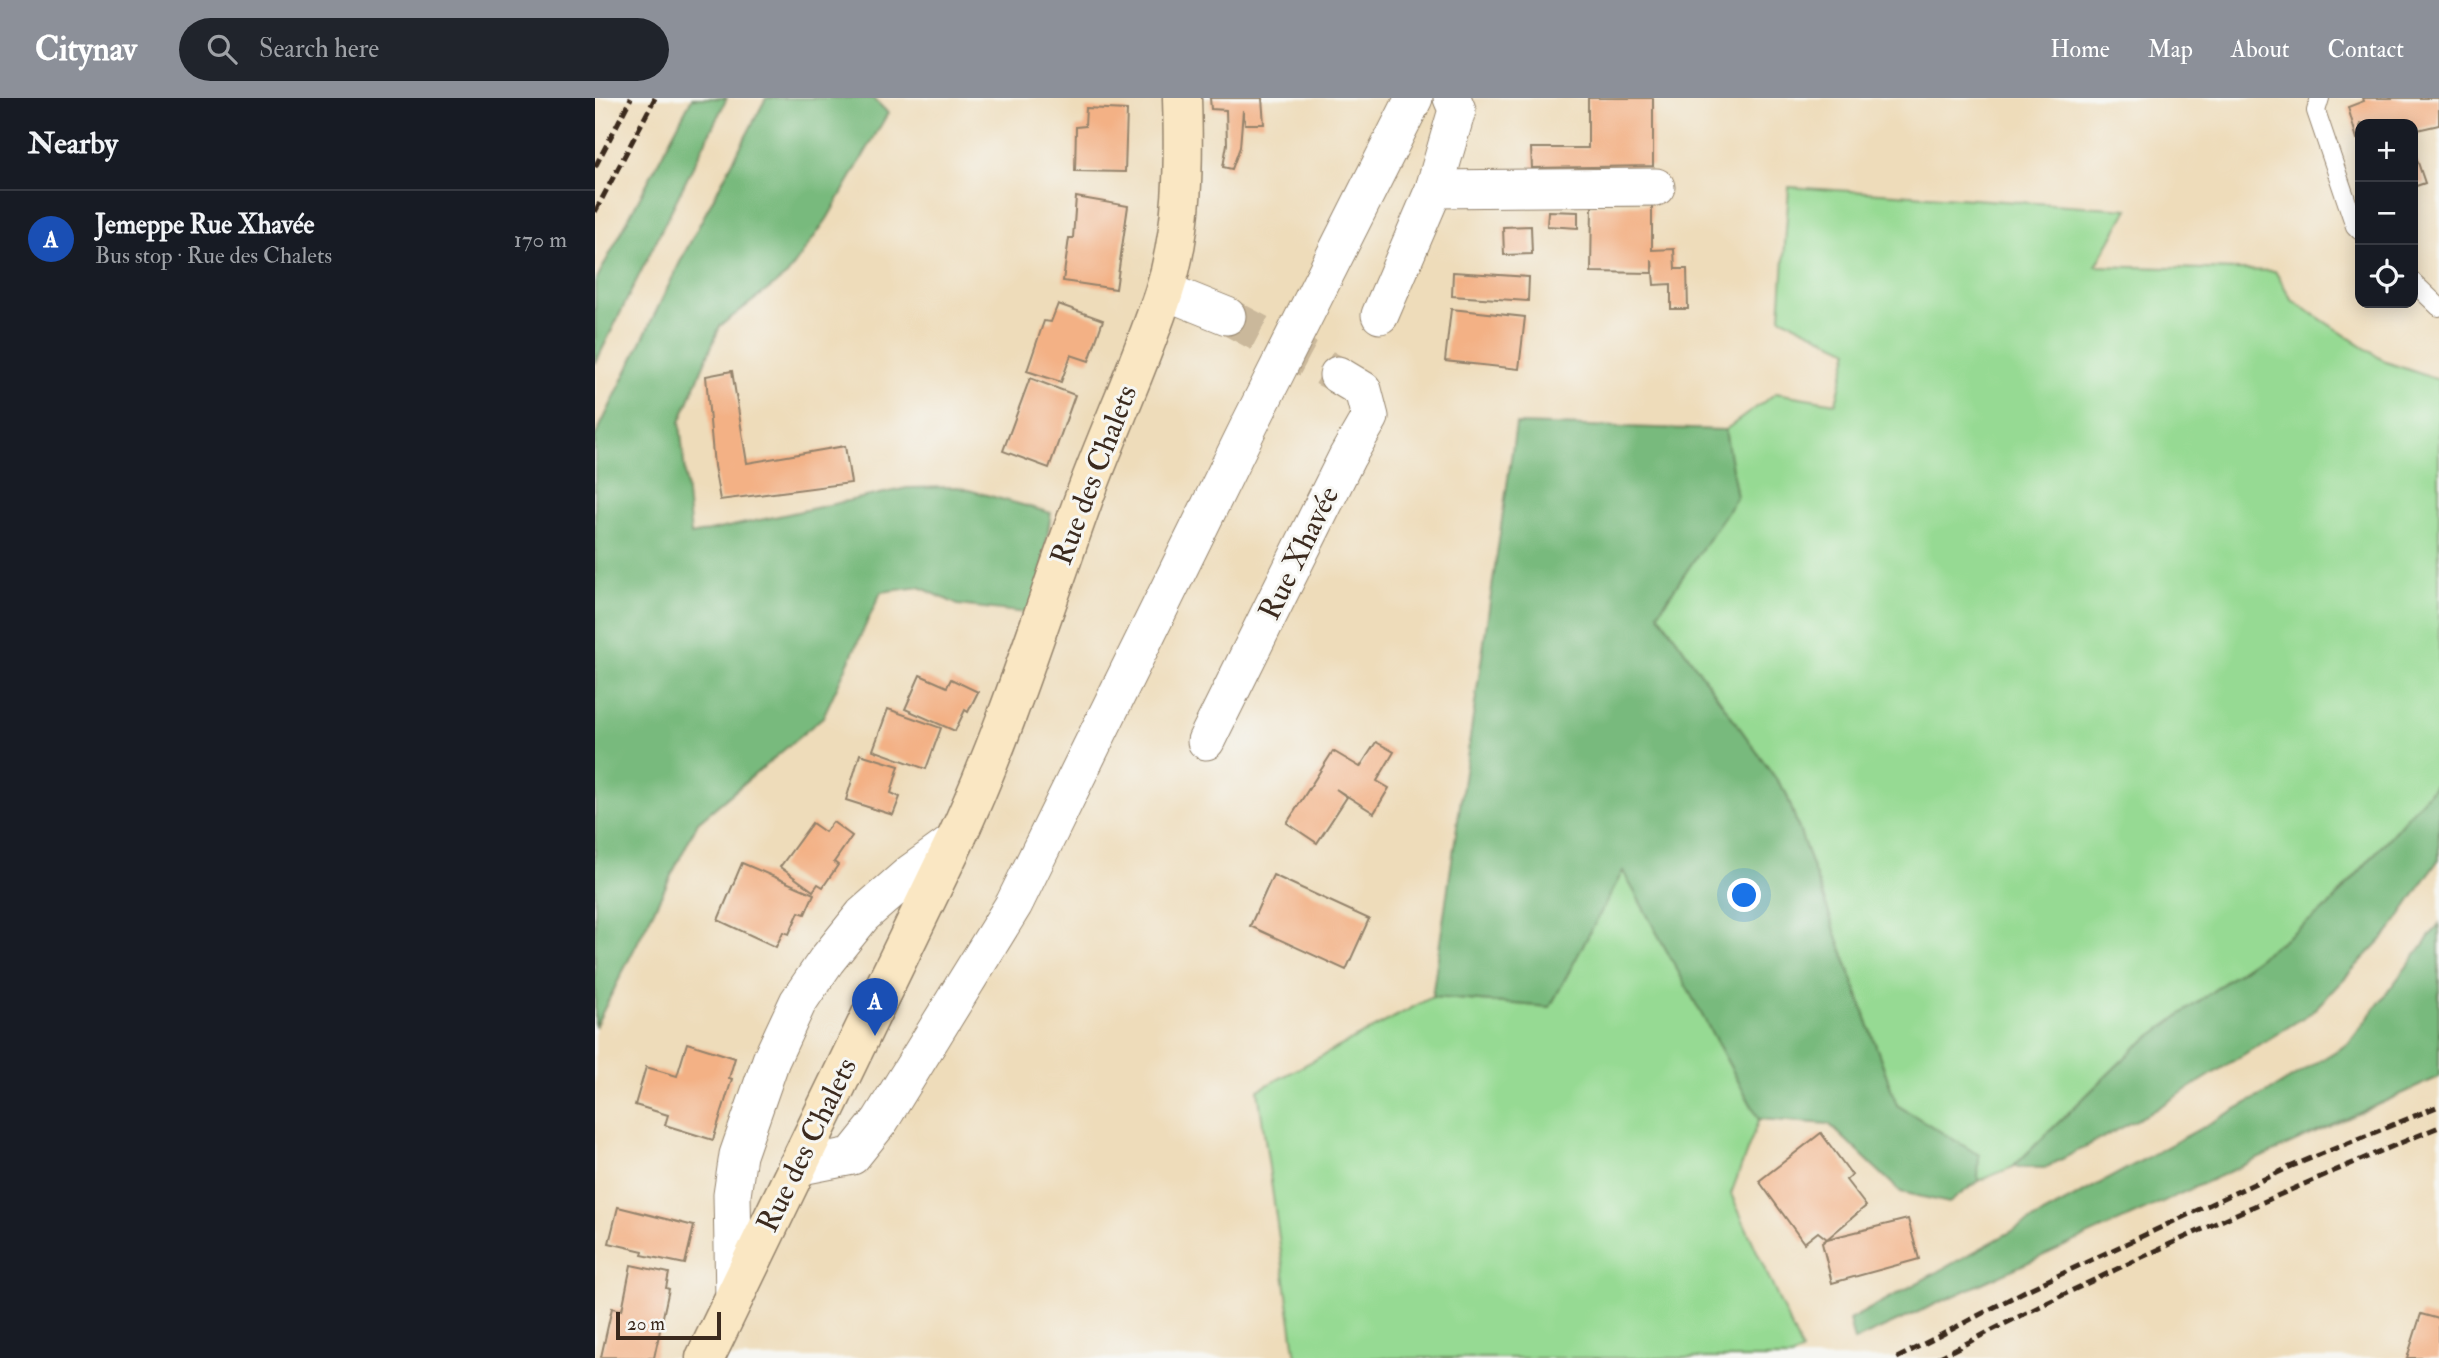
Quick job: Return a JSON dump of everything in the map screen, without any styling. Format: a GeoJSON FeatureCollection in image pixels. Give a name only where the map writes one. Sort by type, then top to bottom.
{"type":"FeatureCollection","features":[{"type":"Feature","properties":{"kind":"street","name":"Rue des Chalets"},"geometry":{"type":"LineString","coordinates":[[705,1358],[977,794],[1083,501],[1165,291],[1178,225],[1184,164],[1182,98]]}},
{"type":"Feature","properties":{"kind":"street"},"geometry":{"type":"LineString","coordinates":[[796,1167],[852,1156],[880,1122],[1014,904],[1414,98]]}},
{"type":"Feature","properties":{"kind":"street"},"geometry":{"type":"LineString","coordinates":[[1380,316],[1434,189],[1457,110],[1452,98]]}},
{"type":"Feature","properties":{"kind":"street"},"geometry":{"type":"LineString","coordinates":[[1434,189],[1656,187]]}},
{"type":"Feature","properties":{"kind":"street"},"geometry":{"type":"LineString","coordinates":[[1165,291],[1227,316]]}},
{"type":"Feature","properties":{"kind":"street","name":"Rue Xhavée"},"geometry":{"type":"LineString","coordinates":[[1206,741],[1370,416],[1363,390],[1338,375]]}},
{"type":"Feature","properties":{"kind":"street","name":"Rue des Chalets"},"geometry":{"type":"LineString","coordinates":[[734,1298],[731,1195],[738,1155],[771,1060],[798,1002],[826,961],[863,915],[912,872],[955,841]]}},
{"type":"Feature","properties":{"kind":"lane"},"geometry":{"type":"LineString","coordinates":[[2320,98],[2315,111],[2355,226]]}},
{"type":"Feature","properties":{"kind":"lane"},"geometry":{"type":"LineString","coordinates":[[2418,287],[2439,307]]}},
{"type":"Feature","properties":{"kind":"green space"},"geometry":{"type":"Polygon","coordinates":[[[692,98],[727,98],[595,364],[595,282],[692,98]]]}},
{"type":"Feature","properties":{"kind":"green space"},"geometry":{"type":"Polygon","coordinates":[[[766,98],[873,98],[888,113],[827,219],[787,275],[720,326],[680,422],[691,535],[907,488],[958,487],[1051,513],[1035,614],[958,605],[920,587],[881,592],[823,717],[698,822],[595,1027],[595,437],[683,256],[766,98]]]}},
{"type":"Feature","properties":{"kind":"green space"},"geometry":{"type":"Polygon","coordinates":[[[1789,187],[2128,209],[2096,266],[2275,271],[2292,300],[2386,362],[2439,380],[2439,781],[2328,907],[2135,1048],[2013,1167],[1978,1181],[1978,1155],[1897,1105],[1786,793],[1658,613],[1736,497],[1725,430],[1776,393],[1836,403],[1849,350],[1780,317],[1789,187]]]}},
{"type":"Feature","properties":{"kind":"green space"},"geometry":{"type":"Polygon","coordinates":[[[1516,424],[1725,430],[1737,497],[1658,613],[1786,793],[1897,1105],[1979,1155],[1978,1181],[1949,1203],[1901,1192],[1829,1124],[1759,1119],[1623,871],[1550,1007],[1432,997],[1516,424]]]}},
{"type":"Feature","properties":{"kind":"green space"},"geometry":{"type":"Polygon","coordinates":[[[2439,781],[2439,859],[2389,932],[2312,1012],[2148,1114],[2045,1168],[2013,1167],[2135,1048],[2328,907],[2439,781]]]}},
{"type":"Feature","properties":{"kind":"green space"},"geometry":{"type":"Polygon","coordinates":[[[1623,870],[1759,1119],[1731,1194],[1802,1351],[1791,1358],[1296,1358],[1258,1090],[1432,997],[1550,1007],[1623,870]]]}},
{"type":"Feature","properties":{"kind":"green space"},"geometry":{"type":"Polygon","coordinates":[[[2439,924],[2439,1077],[1854,1341],[1849,1320],[2275,1088],[2349,1043],[2439,924]]]}},
{"type":"Feature","properties":{"kind":"building"},"geometry":{"type":"Polygon","coordinates":[[[1210,98],[1262,98],[1264,124],[1245,124],[1243,110],[1240,147],[1232,169],[1223,167],[1227,144],[1226,110],[1211,109],[1210,98]]]}},
{"type":"Feature","properties":{"kind":"building"},"geometry":{"type":"Polygon","coordinates":[[[1588,98],[1653,98],[1653,166],[1532,168],[1531,148],[1588,148],[1588,98]]]}},
{"type":"Feature","properties":{"kind":"building"},"geometry":{"type":"Polygon","coordinates":[[[2363,98],[2439,98],[2439,125],[2418,130],[2418,119],[2355,119],[2355,132],[2348,107],[2364,101],[2363,98]]]}},
{"type":"Feature","properties":{"kind":"building"},"geometry":{"type":"Polygon","coordinates":[[[1086,108],[1127,110],[1125,172],[1075,171],[1076,127],[1085,126],[1086,108]]]}},
{"type":"Feature","properties":{"kind":"building"},"geometry":{"type":"Polygon","coordinates":[[[2418,163],[2425,183],[2418,185],[2418,163]]]}},
{"type":"Feature","properties":{"kind":"building"},"geometry":{"type":"Polygon","coordinates":[[[1076,197],[1128,206],[1116,289],[1063,281],[1069,238],[1073,238],[1076,197]]]}},
{"type":"Feature","properties":{"kind":"building"},"geometry":{"type":"Polygon","coordinates":[[[1652,205],[1652,250],[1674,249],[1675,269],[1687,269],[1688,309],[1671,309],[1671,284],[1654,285],[1652,260],[1652,273],[1591,272],[1592,206],[1652,205]]]}},
{"type":"Feature","properties":{"kind":"building"},"geometry":{"type":"Polygon","coordinates":[[[1548,211],[1578,212],[1578,228],[1547,226],[1548,211]]]}},
{"type":"Feature","properties":{"kind":"building"},"geometry":{"type":"Polygon","coordinates":[[[1531,226],[1532,254],[1504,255],[1503,227],[1531,226]]]}},
{"type":"Feature","properties":{"kind":"building"},"geometry":{"type":"Polygon","coordinates":[[[1453,272],[1529,277],[1528,301],[1452,296],[1453,272]]]}},
{"type":"Feature","properties":{"kind":"building"},"geometry":{"type":"Polygon","coordinates":[[[1058,304],[1103,320],[1089,361],[1071,355],[1061,382],[1027,371],[1044,321],[1051,322],[1058,304]]]}},
{"type":"Feature","properties":{"kind":"building"},"geometry":{"type":"Polygon","coordinates":[[[1451,309],[1525,317],[1519,369],[1445,361],[1451,309]]]}},
{"type":"Feature","properties":{"kind":"building"},"geometry":{"type":"Polygon","coordinates":[[[732,371],[747,463],[845,446],[851,483],[720,500],[714,466],[706,376],[732,371]]]}},
{"type":"Feature","properties":{"kind":"building"},"geometry":{"type":"Polygon","coordinates":[[[1030,378],[1075,395],[1049,468],[1003,451],[1030,378]]]}},
{"type":"Feature","properties":{"kind":"building"},"geometry":{"type":"Polygon","coordinates":[[[920,675],[947,687],[951,679],[978,692],[955,731],[905,709],[920,675]]]}},
{"type":"Feature","properties":{"kind":"building"},"geometry":{"type":"Polygon","coordinates":[[[888,709],[941,728],[926,769],[873,750],[888,709]]]}},
{"type":"Feature","properties":{"kind":"building"},"geometry":{"type":"Polygon","coordinates":[[[1376,742],[1394,752],[1377,781],[1389,788],[1374,813],[1336,789],[1347,797],[1317,843],[1287,823],[1333,751],[1360,767],[1376,742]]]}},
{"type":"Feature","properties":{"kind":"building"},"geometry":{"type":"Polygon","coordinates":[[[860,754],[899,766],[891,793],[900,797],[893,815],[846,800],[860,754]]]}},
{"type":"Feature","properties":{"kind":"building"},"geometry":{"type":"Polygon","coordinates":[[[833,822],[852,836],[834,862],[838,865],[823,887],[818,884],[813,891],[780,867],[812,823],[825,832],[833,822]]]}},
{"type":"Feature","properties":{"kind":"building"},"geometry":{"type":"Polygon","coordinates":[[[742,863],[814,894],[805,914],[799,912],[789,934],[783,932],[776,947],[718,920],[742,863]]]}},
{"type":"Feature","properties":{"kind":"building"},"geometry":{"type":"Polygon","coordinates":[[[1273,875],[1369,919],[1346,970],[1250,926],[1273,875]]]}},
{"type":"Feature","properties":{"kind":"building"},"geometry":{"type":"Polygon","coordinates":[[[687,1043],[735,1058],[729,1078],[732,1079],[713,1140],[665,1125],[668,1115],[635,1105],[646,1067],[677,1076],[687,1043]]]}},
{"type":"Feature","properties":{"kind":"building"},"geometry":{"type":"Polygon","coordinates":[[[1821,1133],[1852,1175],[1846,1180],[1866,1206],[1827,1239],[1818,1232],[1804,1243],[1759,1181],[1821,1133]]]}},
{"type":"Feature","properties":{"kind":"building"},"geometry":{"type":"Polygon","coordinates":[[[618,1207],[694,1226],[685,1264],[642,1255],[643,1251],[609,1243],[618,1207]]]}},
{"type":"Feature","properties":{"kind":"building"},"geometry":{"type":"Polygon","coordinates":[[[1908,1219],[1919,1259],[1832,1283],[1822,1243],[1827,1239],[1908,1219]]]}},
{"type":"Feature","properties":{"kind":"building"},"geometry":{"type":"Polygon","coordinates":[[[631,1265],[669,1273],[666,1288],[669,1289],[654,1358],[601,1357],[612,1308],[622,1310],[631,1265]]]}},
{"type":"Feature","properties":{"kind":"building"},"geometry":{"type":"Polygon","coordinates":[[[2421,1314],[2439,1319],[2439,1358],[2407,1358],[2421,1314]]]}},
{"type":"Feature","properties":{"kind":"tunnel"},"geometry":{"type":"LineString","coordinates":[[1227,316],[1338,375]]}},
{"type":"Feature","properties":{"kind":"railway"},"geometry":{"type":"LineString","coordinates":[[595,167],[631,98]]}},
{"type":"Feature","properties":{"kind":"railway"},"geometry":{"type":"LineString","coordinates":[[595,212],[655,98]]}},
{"type":"Feature","properties":{"kind":"railway"},"geometry":{"type":"LineString","coordinates":[[1897,1358],[2025,1291],[2292,1166],[2439,1106]]}},
{"type":"Feature","properties":{"kind":"railway"},"geometry":{"type":"LineString","coordinates":[[1938,1358],[2186,1237],[2439,1127]]}},
{"type":"Feature","properties":{"kind":"place","name":"Jemeppe Rue Xhavée"},"geometry":{"type":"Point","coordinates":[875,1036]}}]}
